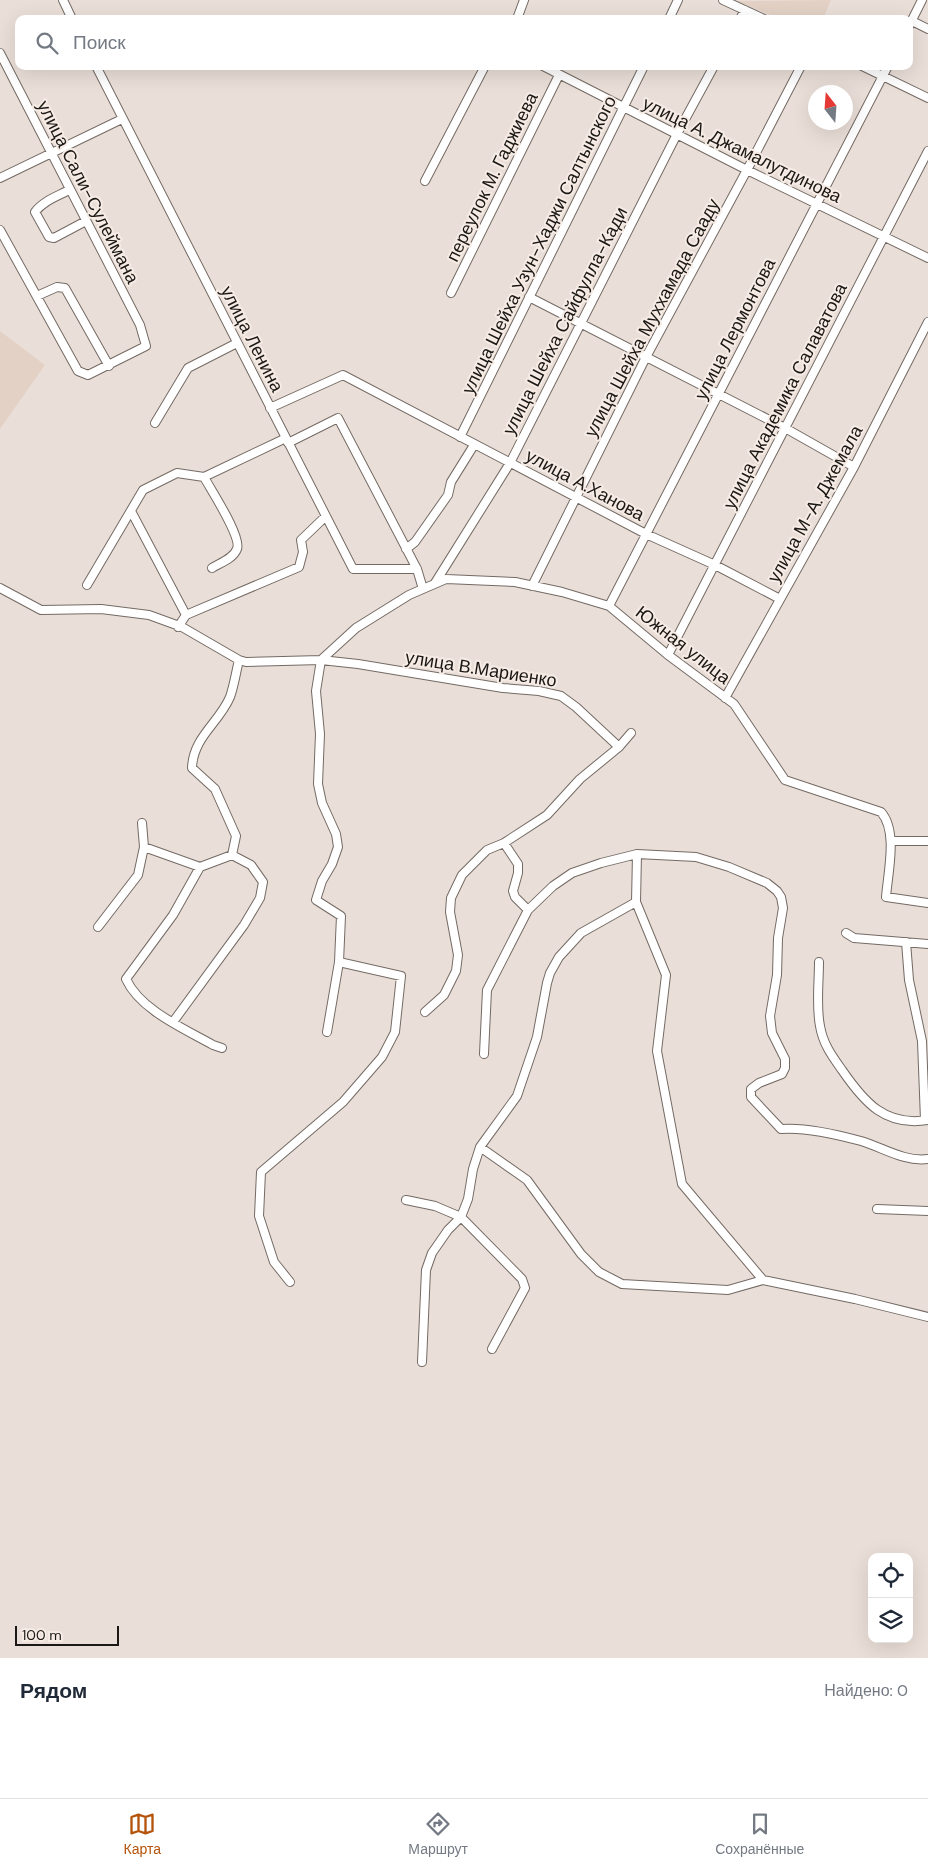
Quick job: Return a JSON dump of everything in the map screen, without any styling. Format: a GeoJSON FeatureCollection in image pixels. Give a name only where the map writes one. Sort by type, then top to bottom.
{"type":"FeatureCollection","features":[{"type":"Feature","properties":{"kind":"street"},"geometry":{"type":"LineString","coordinates":[[63,0],[70,15]]}},
{"type":"Feature","properties":{"kind":"street"},"geometry":{"type":"LineString","coordinates":[[518,15],[524,0]]}},
{"type":"Feature","properties":{"kind":"street"},"geometry":{"type":"LineString","coordinates":[[671,15],[678,0]]}},
{"type":"Feature","properties":{"kind":"street"},"geometry":{"type":"LineString","coordinates":[[723,0],[756,15]]}},
{"type":"Feature","properties":{"kind":"street"},"geometry":{"type":"LineString","coordinates":[[913,20],[922,0]]}},
{"type":"Feature","properties":{"kind":"street"},"geometry":{"type":"LineString","coordinates":[[742,15],[745,10]]}},
{"type":"Feature","properties":{"kind":"street"},"geometry":{"type":"LineString","coordinates":[[913,25],[928,29]]}},
{"type":"Feature","properties":{"kind":"street","name":"улица Сали-Сулеймана"},"geometry":{"type":"LineString","coordinates":[[0,53],[50,154],[140,325],[146,346],[109,366]]}},
{"type":"Feature","properties":{"kind":"street","name":"улица Ленина"},"geometry":{"type":"LineString","coordinates":[[98,70],[353,569],[417,569]]}},
{"type":"Feature","properties":{"kind":"street"},"geometry":{"type":"LineString","coordinates":[[425,181],[484,70]]}},
{"type":"Feature","properties":{"kind":"street","name":"улица А. Джамалутдинова"},"geometry":{"type":"LineString","coordinates":[[551,70],[747,170],[928,258]]}},
{"type":"Feature","properties":{"kind":"street","name":"улица Шейха Узун-Хаджи Салтынского"},"geometry":{"type":"LineString","coordinates":[[460,437],[642,70]]}},
{"type":"Feature","properties":{"kind":"street","name":"улица Шейха Сайфулла-Кади"},"geometry":{"type":"LineString","coordinates":[[434,585],[510,463],[677,134],[712,70]]}},
{"type":"Feature","properties":{"kind":"street","name":"улица Шейха Муххамада Сааду"},"geometry":{"type":"LineString","coordinates":[[532,586],[646,357],[799,70]]}},
{"type":"Feature","properties":{"kind":"street"},"geometry":{"type":"LineString","coordinates":[[870,70],[928,98]]}},
{"type":"Feature","properties":{"kind":"street","name":"улица Лермонтова"},"geometry":{"type":"LineString","coordinates":[[610,606],[886,70]]}},
{"type":"Feature","properties":{"kind":"street","name":"переулок М. Гаджиева"},"geometry":{"type":"LineString","coordinates":[[451,292],[560,75]]}},
{"type":"Feature","properties":{"kind":"street"},"geometry":{"type":"LineString","coordinates":[[0,178],[122,119]]}},
{"type":"Feature","properties":{"kind":"street","name":"улица Академика Салаватова"},"geometry":{"type":"LineString","coordinates":[[668,655],[928,151]]}},
{"type":"Feature","properties":{"kind":"street"},"geometry":{"type":"LineString","coordinates":[[69,190],[38,208],[35,212],[49,236],[54,238],[86,221]]}},
{"type":"Feature","properties":{"kind":"street"},"geometry":{"type":"LineString","coordinates":[[0,230],[78,371],[88,375],[109,366],[65,288],[57,287],[37,296]]}},
{"type":"Feature","properties":{"kind":"street"},"geometry":{"type":"LineString","coordinates":[[529,297],[785,428],[854,467]]}},
{"type":"Feature","properties":{"kind":"street","name":"улица М-А. Джемала"},"geometry":{"type":"LineString","coordinates":[[725,698],[854,467],[928,322]]}},
{"type":"Feature","properties":{"kind":"street"},"geometry":{"type":"LineString","coordinates":[[155,424],[188,368],[236,342]]}},
{"type":"Feature","properties":{"kind":"street","name":"улица А.Ханова"},"geometry":{"type":"LineString","coordinates":[[270,408],[343,375],[646,534],[715,565],[780,599]]}},
{"type":"Feature","properties":{"kind":"street"},"geometry":{"type":"LineString","coordinates":[[87,585],[143,490],[177,474],[204,477],[338,418],[417,569],[423,589]]}},
{"type":"Feature","properties":{"kind":"street"},"geometry":{"type":"LineString","coordinates":[[406,549],[414,542],[448,495],[451,482],[474,444]]}},
{"type":"Feature","properties":{"kind":"street"},"geometry":{"type":"LineString","coordinates":[[204,477],[235,532],[238,544],[238,548],[232,556],[212,568]]}},
{"type":"Feature","properties":{"kind":"street"},"geometry":{"type":"LineString","coordinates":[[131,511],[186,615]]}},
{"type":"Feature","properties":{"kind":"street"},"geometry":{"type":"LineString","coordinates":[[178,627],[186,615],[299,566],[303,552],[301,540],[326,516]]}},
{"type":"Feature","properties":{"kind":"street","name":"Южная улица"},"geometry":{"type":"LineString","coordinates":[[321,660],[356,628],[409,595],[446,580],[515,582],[610,606],[668,655],[734,704],[785,780],[881,812],[887,818],[891,834],[886,897],[928,903]]}},
{"type":"Feature","properties":{"kind":"street"},"geometry":{"type":"LineString","coordinates":[[0,588],[41,610],[102,609],[149,615],[178,627],[239,660],[230,698],[197,746],[193,756],[192,768],[216,789],[236,836],[232,855]]}},
{"type":"Feature","properties":{"kind":"street","name":"улица В.Мариенко"},"geometry":{"type":"LineString","coordinates":[[239,660],[246,662],[321,660],[358,664],[503,688],[539,691],[561,696],[576,707],[619,747]]}},
{"type":"Feature","properties":{"kind":"street"},"geometry":{"type":"LineString","coordinates":[[321,660],[316,691],[320,734],[318,784],[322,803],[336,834],[338,847],[332,864],[322,881],[316,900],[341,916],[339,962],[327,1032]]}},
{"type":"Feature","properties":{"kind":"street"},"geometry":{"type":"LineString","coordinates":[[425,1012],[444,995],[456,971],[458,956],[450,912],[454,888],[462,875],[487,850],[504,843],[547,815],[580,779],[619,747],[631,733]]}},
{"type":"Feature","properties":{"kind":"street"},"geometry":{"type":"LineString","coordinates":[[98,927],[138,875],[144,847],[142,823]]}},
{"type":"Feature","properties":{"kind":"street"},"geometry":{"type":"LineString","coordinates":[[891,840],[928,841]]}},
{"type":"Feature","properties":{"kind":"street"},"geometry":{"type":"LineString","coordinates":[[504,843],[518,864],[518,873],[513,891],[515,897],[528,910]]}},
{"type":"Feature","properties":{"kind":"street"},"geometry":{"type":"LineString","coordinates":[[144,847],[200,867]]}},
{"type":"Feature","properties":{"kind":"street"},"geometry":{"type":"LineString","coordinates":[[637,854],[636,902],[666,975],[657,1051],[682,1184],[763,1280]]}},
{"type":"Feature","properties":{"kind":"street"},"geometry":{"type":"LineString","coordinates":[[484,1054],[487,990],[528,910],[553,886],[572,873],[637,854],[696,857],[711,860],[766,883],[777,891],[781,897],[783,908],[778,938],[777,976],[770,1016],[772,1033],[785,1059],[785,1068],[782,1074],[759,1083],[751,1089],[751,1097],[781,1129],[794,1128],[862,1141],[906,1158],[928,1159]]}},
{"type":"Feature","properties":{"kind":"street"},"geometry":{"type":"LineString","coordinates":[[173,1022],[244,926],[260,898],[263,882],[251,865],[232,855],[200,867],[173,915],[126,979],[130,986],[156,1014],[222,1048]]}},
{"type":"Feature","properties":{"kind":"street"},"geometry":{"type":"LineString","coordinates":[[422,1362],[426,1270],[432,1253],[448,1230],[461,1217],[468,1198],[473,1168],[480,1146],[517,1096],[537,1037],[547,983],[559,957],[581,933],[636,902]]}},
{"type":"Feature","properties":{"kind":"street"},"geometry":{"type":"LineString","coordinates":[[846,933],[854,938],[928,944]]}},
{"type":"Feature","properties":{"kind":"street"},"geometry":{"type":"LineString","coordinates":[[819,962],[819,1024],[822,1039],[829,1053],[859,1095],[875,1109],[900,1121],[926,1120],[922,1041],[909,980],[906,942]]}},
{"type":"Feature","properties":{"kind":"street"},"geometry":{"type":"LineString","coordinates":[[290,1282],[274,1262],[260,1216],[261,1172],[343,1102],[382,1057],[395,1032],[401,976],[339,962]]}},
{"type":"Feature","properties":{"kind":"street"},"geometry":{"type":"LineString","coordinates":[[480,1146],[527,1180],[581,1254],[599,1272],[622,1284],[728,1290],[763,1280],[855,1299],[928,1317]]}},
{"type":"Feature","properties":{"kind":"street"},"geometry":{"type":"LineString","coordinates":[[406,1200],[435,1206],[461,1217],[522,1279],[525,1288],[492,1349]]}},
{"type":"Feature","properties":{"kind":"street"},"geometry":{"type":"LineString","coordinates":[[877,1208],[928,1211]]}},
{"type":"Feature","properties":{"kind":"shaded area"},"geometry":{"type":"Polygon","coordinates":[[[831,0],[825,15],[770,15],[737,1],[831,0]]]}},
{"type":"Feature","properties":{"kind":"shaded area"},"geometry":{"type":"Polygon","coordinates":[[[0,331],[45,365],[0,429],[0,331]]]}}]}
